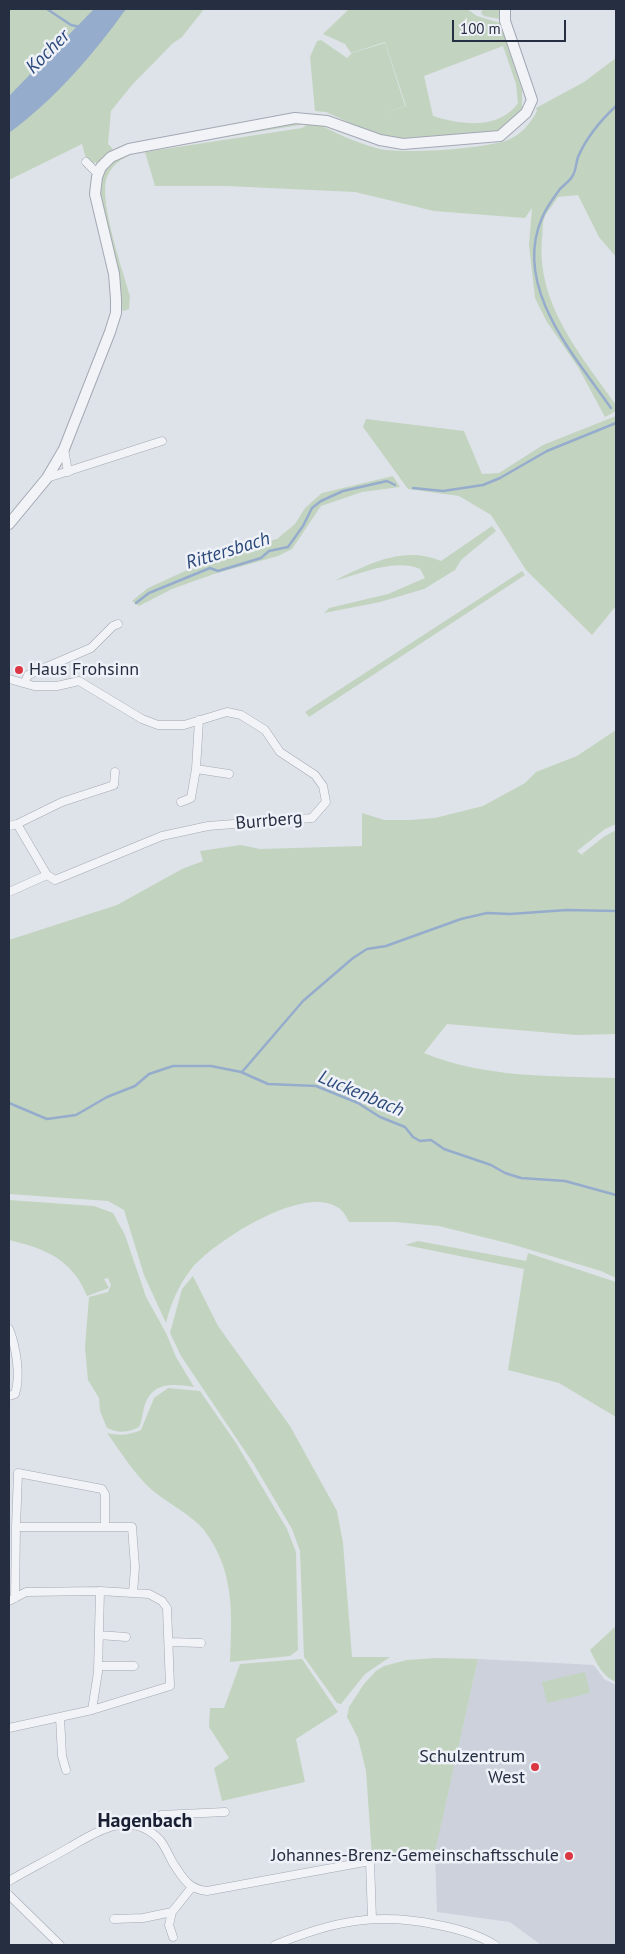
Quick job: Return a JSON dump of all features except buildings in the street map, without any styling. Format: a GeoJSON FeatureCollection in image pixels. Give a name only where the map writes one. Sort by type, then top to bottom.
{"type":"FeatureCollection","features":[{"type":"Feature","properties":{"kind":"street"},"geometry":{"type":"LineString","coordinates":[[9,524],[47,478],[64,449],[116,313],[114,274],[96,194],[98,174],[101,166],[111,156],[129,149],[295,118],[327,121],[380,140],[403,144],[500,136],[526,113],[532,100],[505,21],[505,9]]}},
{"type":"Feature","properties":{"kind":"street"},"geometry":{"type":"LineString","coordinates":[[86,162],[98,174]]}},
{"type":"Feature","properties":{"kind":"street"},"geometry":{"type":"LineString","coordinates":[[47,478],[162,441]]}},
{"type":"Feature","properties":{"kind":"street"},"geometry":{"type":"LineString","coordinates":[[64,449],[68,472]]}},
{"type":"Feature","properties":{"kind":"street"},"geometry":{"type":"LineString","coordinates":[[9,679],[25,682],[28,675],[91,648],[113,626],[118,624]]}},
{"type":"Feature","properties":{"kind":"street","name":"Burrberg"},"geometry":{"type":"LineString","coordinates":[[9,892],[47,875],[55,880],[162,836],[208,826],[312,818],[326,802],[323,786],[316,775],[280,752],[265,730],[241,715],[227,712],[184,725],[165,726],[153,723],[78,681],[57,686],[34,686],[25,682]]}},
{"type":"Feature","properties":{"kind":"street"},"geometry":{"type":"LineString","coordinates":[[181,802],[191,798],[196,769],[200,720]]}},
{"type":"Feature","properties":{"kind":"street"},"geometry":{"type":"LineString","coordinates":[[196,769],[229,774]]}},
{"type":"Feature","properties":{"kind":"street"},"geometry":{"type":"LineString","coordinates":[[9,826],[62,802],[114,785],[115,772]]}},
{"type":"Feature","properties":{"kind":"street"},"geometry":{"type":"LineString","coordinates":[[17,824],[47,875]]}},
{"type":"Feature","properties":{"kind":"street"},"geometry":{"type":"LineString","coordinates":[[9,1329],[13,1343],[18,1381],[15,1394],[9,1396]]}},
{"type":"Feature","properties":{"kind":"street"},"geometry":{"type":"LineString","coordinates":[[9,1728],[92,1710],[170,1686],[170,1642],[167,1608],[162,1601],[149,1594],[100,1591],[26,1592],[12,1599],[18,1473],[102,1489],[105,1494],[105,1525]]}},
{"type":"Feature","properties":{"kind":"street"},"geometry":{"type":"LineString","coordinates":[[16,1527],[105,1525],[132,1527],[135,1567],[133,1593]]}},
{"type":"Feature","properties":{"kind":"street"},"geometry":{"type":"LineString","coordinates":[[92,1710],[98,1666],[100,1591]]}},
{"type":"Feature","properties":{"kind":"street"},"geometry":{"type":"LineString","coordinates":[[99,1635],[126,1637]]}},
{"type":"Feature","properties":{"kind":"street"},"geometry":{"type":"LineString","coordinates":[[170,1642],[200,1643]]}},
{"type":"Feature","properties":{"kind":"street"},"geometry":{"type":"LineString","coordinates":[[98,1666],[134,1666]]}},
{"type":"Feature","properties":{"kind":"street"},"geometry":{"type":"LineString","coordinates":[[60,1717],[62,1756],[66,1770]]}},
{"type":"Feature","properties":{"kind":"street"},"geometry":{"type":"LineString","coordinates":[[145,1828],[161,1815],[225,1812]]}},
{"type":"Feature","properties":{"kind":"street"},"geometry":{"type":"LineString","coordinates":[[9,1881],[108,1826],[132,1824],[145,1828],[160,1840],[183,1878],[194,1888],[207,1891],[370,1861],[372,1919]]}},
{"type":"Feature","properties":{"kind":"street"},"geometry":{"type":"LineString","coordinates":[[173,1937],[169,1926],[172,1912],[194,1888]]}},
{"type":"Feature","properties":{"kind":"street"},"geometry":{"type":"LineString","coordinates":[[9,1895],[60,1945]]}},
{"type":"Feature","properties":{"kind":"street"},"geometry":{"type":"LineString","coordinates":[[114,1920],[143,1918],[172,1912]]}},
{"type":"Feature","properties":{"kind":"street"},"geometry":{"type":"LineString","coordinates":[[275,1945],[336,1923],[408,1918],[470,1932],[495,1945]]}},
{"type":"Feature","properties":{"kind":"shaded area","name":"Schulzentrum West"},"geometry":{"type":"Polygon","coordinates":[[[478,1659],[594,1665],[604,1679],[616,1685],[616,1945],[541,1945],[510,1922],[437,1912],[435,1850],[478,1659]]]}},
{"type":"Feature","properties":{"kind":"green space"},"geometry":{"type":"Polygon","coordinates":[[[9,9],[204,9],[182,37],[173,43],[132,85],[111,111],[108,144],[113,149],[97,163],[95,162],[89,170],[82,144],[9,180],[9,9]]]}},
{"type":"Feature","properties":{"kind":"green space"},"geometry":{"type":"Polygon","coordinates":[[[349,9],[467,9],[477,16],[500,23],[522,90],[522,110],[500,131],[474,135],[405,139],[374,134],[326,112],[315,111],[310,57],[317,41],[321,40],[347,58],[352,53],[385,43],[405,106],[379,115],[406,106],[385,42],[351,53],[345,44],[323,34],[349,9]],[[503,46],[424,76],[433,116],[455,122],[479,123],[501,118],[518,103],[516,84],[503,46]]]}},
{"type":"Feature","properties":{"kind":"green space"},"geometry":{"type":"Polygon","coordinates":[[[483,9],[501,9],[500,19],[484,16],[481,13],[483,9]]]}},
{"type":"Feature","properties":{"kind":"green space"},"geometry":{"type":"Polygon","coordinates":[[[616,58],[616,257],[599,237],[578,195],[558,197],[545,216],[542,238],[542,262],[546,285],[554,307],[576,348],[616,405],[616,411],[605,417],[578,367],[547,322],[535,298],[529,245],[532,208],[525,218],[434,211],[355,192],[227,186],[155,186],[145,152],[302,128],[313,121],[352,140],[388,150],[422,151],[481,146],[513,138],[528,124],[537,111],[536,108],[584,82],[616,58]]]}},
{"type":"Feature","properties":{"kind":"green space"},"geometry":{"type":"Polygon","coordinates":[[[297,122],[306,124],[139,151],[124,158],[113,167],[107,177],[105,187],[108,218],[130,296],[129,309],[124,311],[120,309],[106,238],[101,199],[101,183],[106,167],[118,157],[138,149],[297,122]]]}},
{"type":"Feature","properties":{"kind":"green space"},"geometry":{"type":"Polygon","coordinates":[[[616,416],[616,606],[592,635],[526,570],[491,515],[459,496],[408,489],[363,427],[366,419],[464,431],[482,474],[499,473],[543,445],[616,416]]]}},
{"type":"Feature","properties":{"kind":"green space"},"geometry":{"type":"Polygon","coordinates":[[[393,476],[400,487],[362,492],[321,506],[292,549],[278,556],[214,574],[172,589],[139,606],[132,601],[148,588],[227,552],[277,539],[295,524],[305,508],[322,493],[393,476]]]}},
{"type":"Feature","properties":{"kind":"green space"},"geometry":{"type":"Polygon","coordinates":[[[492,526],[496,531],[461,560],[455,570],[424,589],[380,602],[324,613],[329,608],[388,594],[425,578],[420,569],[399,565],[377,568],[334,581],[372,563],[399,556],[413,555],[441,561],[492,526]]]}},
{"type":"Feature","properties":{"kind":"green space"},"geometry":{"type":"Polygon","coordinates":[[[522,571],[525,575],[309,717],[305,712],[522,571]]]}},
{"type":"Feature","properties":{"kind":"green space"},"geometry":{"type":"Polygon","coordinates":[[[616,730],[616,824],[605,829],[577,851],[585,857],[582,854],[616,830],[616,1034],[576,1035],[447,1024],[424,1053],[447,1061],[494,1071],[543,1076],[616,1078],[616,1278],[601,1271],[511,1244],[439,1226],[396,1222],[349,1222],[343,1211],[337,1207],[322,1202],[303,1203],[260,1219],[219,1244],[203,1257],[187,1274],[179,1287],[166,1323],[144,1275],[124,1210],[108,1201],[9,1194],[9,940],[117,905],[182,869],[203,861],[200,851],[241,845],[260,849],[362,846],[362,813],[384,820],[410,820],[435,818],[483,806],[525,783],[536,772],[577,756],[616,730]]]}},
{"type":"Feature","properties":{"kind":"green space"},"geometry":{"type":"Polygon","coordinates":[[[9,1200],[94,1206],[113,1213],[125,1235],[146,1297],[166,1333],[176,1357],[194,1387],[171,1385],[157,1389],[147,1399],[139,1427],[123,1432],[107,1428],[100,1411],[99,1398],[88,1380],[85,1347],[89,1297],[108,1292],[111,1285],[108,1278],[104,1279],[109,1288],[87,1296],[81,1283],[65,1264],[35,1247],[9,1240],[9,1200]]]}},
{"type":"Feature","properties":{"kind":"green space"},"geometry":{"type":"Polygon","coordinates":[[[418,1241],[526,1261],[528,1253],[616,1282],[616,1417],[559,1383],[508,1370],[524,1269],[405,1245],[418,1241]]]}},
{"type":"Feature","properties":{"kind":"green space"},"geometry":{"type":"Polygon","coordinates":[[[193,1276],[218,1326],[290,1426],[337,1511],[343,1543],[352,1657],[390,1657],[365,1674],[341,1704],[337,1703],[304,1657],[300,1551],[292,1529],[253,1463],[181,1356],[170,1333],[182,1289],[193,1276]]]}},
{"type":"Feature","properties":{"kind":"green space"},"geometry":{"type":"Polygon","coordinates":[[[168,1388],[200,1391],[236,1443],[287,1529],[296,1552],[298,1650],[290,1656],[230,1662],[231,1610],[229,1593],[221,1561],[214,1545],[199,1525],[145,1484],[107,1433],[125,1434],[141,1430],[154,1398],[168,1388]]]}},
{"type":"Feature","properties":{"kind":"green space"},"geometry":{"type":"Polygon","coordinates":[[[616,1626],[616,1682],[603,1673],[590,1650],[616,1626]]]}},
{"type":"Feature","properties":{"kind":"green space"},"geometry":{"type":"Polygon","coordinates":[[[437,1658],[478,1659],[435,1852],[372,1857],[366,1771],[358,1738],[347,1717],[349,1707],[364,1684],[376,1671],[384,1666],[407,1660],[437,1658]]]}},
{"type":"Feature","properties":{"kind":"green space"},"geometry":{"type":"Polygon","coordinates":[[[302,1659],[338,1712],[296,1739],[305,1782],[222,1801],[214,1768],[229,1758],[209,1727],[210,1708],[224,1708],[240,1664],[302,1659]]]}},
{"type":"Feature","properties":{"kind":"green space"},"geometry":{"type":"Polygon","coordinates":[[[585,1672],[590,1693],[547,1703],[542,1682],[585,1672]]]}},
{"type":"Feature","properties":{"kind":"water"},"geometry":{"type":"Polygon","coordinates":[[[94,9],[126,9],[100,43],[58,91],[9,133],[9,96],[94,9]]]}},
{"type":"Feature","properties":{"kind":"waterway","name":"Kocher"},"geometry":{"type":"LineString","coordinates":[[47,9],[71,25],[80,27]]}},
{"type":"Feature","properties":{"kind":"waterway"},"geometry":{"type":"LineString","coordinates":[[611,408],[580,366],[551,319],[541,294],[535,269],[535,244],[542,218],[560,189],[572,177],[585,142],[599,123],[616,106]]}},
{"type":"Feature","properties":{"kind":"waterway","name":"Rittersbach"},"geometry":{"type":"LineString","coordinates":[[413,488],[443,491],[483,485],[500,478],[547,451],[616,423]]}},
{"type":"Feature","properties":{"kind":"waterway","name":"Rittersbach"},"geometry":{"type":"LineString","coordinates":[[136,603],[149,593],[210,568],[218,571],[261,558],[269,551],[288,547],[303,526],[312,508],[321,501],[343,491],[387,481],[395,485]]}},
{"type":"Feature","properties":{"kind":"waterway"},"geometry":{"type":"LineString","coordinates":[[242,1072],[303,1001],[353,958],[367,949],[386,946],[461,919],[487,913],[510,914],[567,910],[616,911]]}},
{"type":"Feature","properties":{"kind":"waterway","name":"Luckenbach"},"geometry":{"type":"LineString","coordinates":[[9,1103],[47,1119],[76,1115],[107,1097],[135,1086],[149,1074],[173,1066],[211,1066],[241,1072],[268,1084],[316,1086],[358,1103],[380,1117],[405,1127],[413,1137],[420,1141],[431,1140],[444,1149],[491,1165],[505,1173],[521,1178],[565,1181],[616,1195]]}},
{"type":"Feature","properties":{"kind":"place","name":"Haus Frohsinn"},"geometry":{"type":"Point","coordinates":[19,670]}},
{"type":"Feature","properties":{"kind":"place","name":"Schulzentrum West"},"geometry":{"type":"Point","coordinates":[535,1767]}},
{"type":"Feature","properties":{"kind":"place","name":"Johannes-Brenz-Gemeinschaftsschule"},"geometry":{"type":"Point","coordinates":[569,1856]}},
{"type":"Feature","properties":{"kind":"district","name":"Hagenbach"},"geometry":{"type":"Point","coordinates":[145,1821]}}]}
